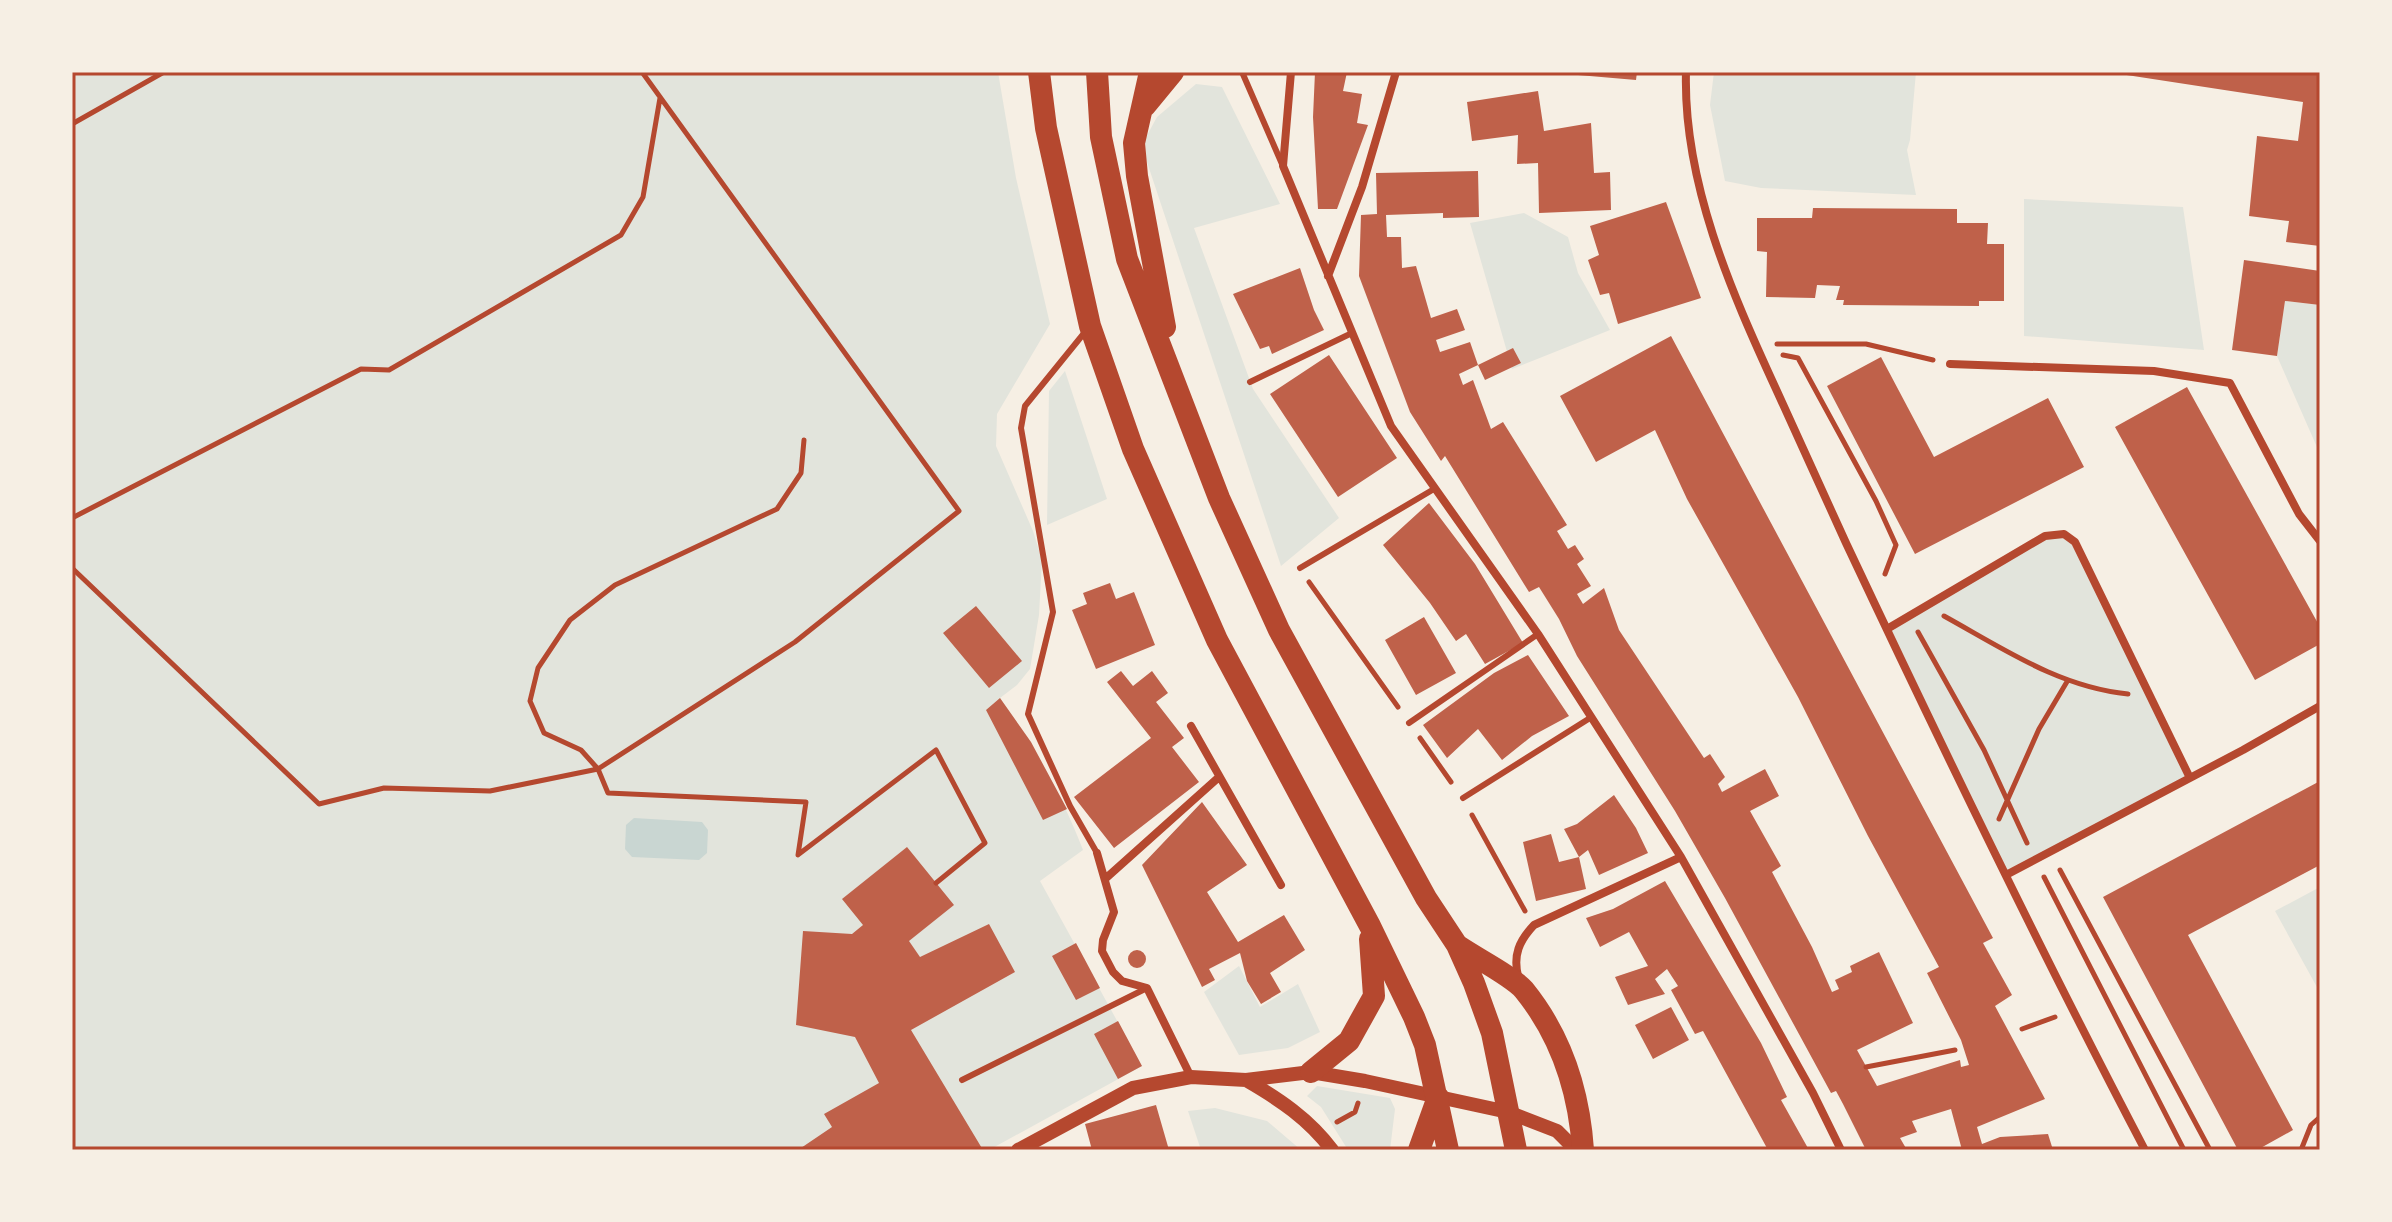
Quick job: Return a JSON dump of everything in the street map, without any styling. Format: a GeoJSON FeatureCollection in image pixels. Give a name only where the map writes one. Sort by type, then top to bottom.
{"type":"FeatureCollection","features":[{"type":"Feature","properties":{"kind":"highway"},"geometry":{"type":"LineString","coordinates":[[1039,72],[1046,128],[1090,326],[1133,449],[1217,640],[1370,926],[1425,1045],[1448,1150]]}},
{"type":"Feature","properties":{"kind":"highway"},"geometry":{"type":"LineString","coordinates":[[1097,72],[1101,137],[1127,259],[1219,498],[1279,630],[1426,898],[1457,945],[1484,1005],[1516,1150]]}},
{"type":"Feature","properties":{"kind":"highway"},"geometry":{"type":"LineString","coordinates":[[1150,72],[1134,143],[1137,176],[1174,376]]}},
{"type":"Feature","properties":{"kind":"highway"},"geometry":{"type":"LineString","coordinates":[[1139,113],[1173,72]]}},
{"type":"Feature","properties":{"kind":"highway"},"geometry":{"type":"LineString","coordinates":[[1311,1072],[1349,1041],[1374,996],[1370,926]]}},
{"type":"Feature","properties":{"kind":"highway"},"geometry":{"type":"LineString","coordinates":[[1457,945],[1522,988],[1552,1035],[1574,1084],[1581,1111],[1583,1150]]}},
{"type":"Feature","properties":{"kind":"highway"},"geometry":{"type":"LineString","coordinates":[[1419,1150],[1438,1096]]}},
{"type":"Feature","properties":{"kind":"street"},"geometry":{"type":"LineString","coordinates":[[1291,72],[1283,166],[1391,426],[1538,634],[1681,857],[1813,1093],[1841,1150]]}},
{"type":"Feature","properties":{"kind":"street"},"geometry":{"type":"LineString","coordinates":[[1328,276],[1362,187],[1396,72]]}},
{"type":"Feature","properties":{"kind":"street"},"geometry":{"type":"LineString","coordinates":[[1686,72],[1692,145],[1712,237],[1755,345],[1989,840],[2072,1011],[2145,1150]]}},
{"type":"Feature","properties":{"kind":"street"},"geometry":{"type":"LineString","coordinates":[[1950,364],[2154,371],[2230,383],[2299,514],[2320,541]]}},
{"type":"Feature","properties":{"kind":"street"},"geometry":{"type":"LineString","coordinates":[[1887,629],[2045,536],[2064,534],[2075,542],[2190,778]]}},
{"type":"Feature","properties":{"kind":"street"},"geometry":{"type":"LineString","coordinates":[[2006,875],[2320,706]]}},
{"type":"Feature","properties":{"kind":"street"},"geometry":{"type":"LineString","coordinates":[[1191,726],[1281,885]]}},
{"type":"Feature","properties":{"kind":"street"},"geometry":{"type":"LineString","coordinates":[[1105,879],[1219,777]]}},
{"type":"Feature","properties":{"kind":"street"},"geometry":{"type":"LineString","coordinates":[[1097,853],[1114,912],[1102,951],[1113,972],[1122,981],[1147,988],[1191,1077]]}},
{"type":"Feature","properties":{"kind":"street"},"geometry":{"type":"LineString","coordinates":[[1522,988],[1516,972],[1516,957],[1519,943],[1534,925],[1681,857]]}},
{"type":"Feature","properties":{"kind":"street"},"geometry":{"type":"LineString","coordinates":[[1018,1150],[1133,1088],[1191,1077],[1246,1080],[1311,1072],[1508,1112],[1557,1131],[1576,1150]]}},
{"type":"Feature","properties":{"kind":"street"},"geometry":{"type":"LineString","coordinates":[[1246,1080],[1286,1103],[1319,1133],[1332,1150]]}},
{"type":"Feature","properties":{"kind":"lane"},"geometry":{"type":"LineString","coordinates":[[1242,72],[1283,166]]}},
{"type":"Feature","properties":{"kind":"lane"},"geometry":{"type":"LineString","coordinates":[[1090,326],[1025,406],[1021,428],[1053,612],[1028,714],[1070,806],[1097,853]]}},
{"type":"Feature","properties":{"kind":"lane"},"geometry":{"type":"LineString","coordinates":[[1250,382],[1352,333]]}},
{"type":"Feature","properties":{"kind":"lane"},"geometry":{"type":"LineString","coordinates":[[1300,568],[1434,489]]}},
{"type":"Feature","properties":{"kind":"lane"},"geometry":{"type":"LineString","coordinates":[[1409,723],[1538,634]]}},
{"type":"Feature","properties":{"kind":"lane"},"geometry":{"type":"LineString","coordinates":[[1463,798],[1590,718]]}},
{"type":"Feature","properties":{"kind":"lane"},"geometry":{"type":"LineString","coordinates":[[962,1080],[1147,988]]}},
{"type":"Feature","properties":{"kind":"path"},"geometry":{"type":"LineString","coordinates":[[72,124],[164,72]]}},
{"type":"Feature","properties":{"kind":"path"},"geometry":{"type":"LineString","coordinates":[[72,568],[319,804],[384,788],[490,791],[598,769],[795,642],[959,511],[642,72]]}},
{"type":"Feature","properties":{"kind":"path"},"geometry":{"type":"LineString","coordinates":[[72,518],[361,369],[389,370],[621,235],[643,197],[660,97]]}},
{"type":"Feature","properties":{"kind":"path"},"geometry":{"type":"LineString","coordinates":[[1768,344],[1772,353],[1798,358],[1876,501],[1896,545],[1885,573],[1984,750],[2035,859],[2184,1150]]}},
{"type":"Feature","properties":{"kind":"path"},"geometry":{"type":"LineString","coordinates":[[1755,345],[1866,344],[1950,364]]}},
{"type":"Feature","properties":{"kind":"path"},"geometry":{"type":"LineString","coordinates":[[804,440],[801,473],[777,509],[615,585],[570,620],[538,668],[530,701],[544,733],[581,750],[598,769],[608,793],[806,802],[798,855],[936,750],[985,843],[936,883]]}},
{"type":"Feature","properties":{"kind":"path"},"geometry":{"type":"LineString","coordinates":[[1300,568],[1463,798],[1534,925]]}},
{"type":"Feature","properties":{"kind":"path"},"geometry":{"type":"LineString","coordinates":[[1926,606],[2051,675],[2109,692],[2150,697]]}},
{"type":"Feature","properties":{"kind":"path"},"geometry":{"type":"LineString","coordinates":[[1989,840],[2039,729],[2068,680]]}},
{"type":"Feature","properties":{"kind":"path"},"geometry":{"type":"LineString","coordinates":[[2050,851],[2210,1150]]}},
{"type":"Feature","properties":{"kind":"path"},"geometry":{"type":"LineString","coordinates":[[2022,1029],[2072,1011]]}},
{"type":"Feature","properties":{"kind":"path"},"geometry":{"type":"LineString","coordinates":[[1866,1067],[1955,1050]]}},
{"type":"Feature","properties":{"kind":"path"},"geometry":{"type":"LineString","coordinates":[[2301,1150],[2311,1125],[2320,1117]]}},
{"type":"Feature","properties":{"kind":"shaded area"},"geometry":{"type":"Polygon","coordinates":[[[72,72],[998,72],[1016,178],[1050,324],[997,414],[996,446],[1033,531],[1042,560],[1039,615],[1030,669],[1017,685],[1000,698],[1046,771],[1083,850],[1040,881],[1142,1066],[989,1150],[72,1150],[72,72]]]}},
{"type":"Feature","properties":{"kind":"shaded area"},"geometry":{"type":"Polygon","coordinates":[[[1714,72],[1916,72],[1907,150],[1916,195],[1761,188],[1725,181],[1710,105],[1714,72]]]}},
{"type":"Feature","properties":{"kind":"shaded area"},"geometry":{"type":"Polygon","coordinates":[[[1196,84],[1222,87],[1280,204],[1194,228],[1253,389],[1339,518],[1281,566],[1146,159],[1145,139],[1157,117],[1196,84]]]}},
{"type":"Feature","properties":{"kind":"shaded area"},"geometry":{"type":"Polygon","coordinates":[[[2024,199],[2183,207],[2204,350],[2024,336],[2024,199]]]}},
{"type":"Feature","properties":{"kind":"shaded area"},"geometry":{"type":"Polygon","coordinates":[[[1524,213],[1568,237],[1578,273],[1610,330],[1512,369],[1470,223],[1524,213]]]}},
{"type":"Feature","properties":{"kind":"shaded area"},"geometry":{"type":"Polygon","coordinates":[[[2285,301],[2320,305],[2320,454],[2277,356],[2285,301]]]}},
{"type":"Feature","properties":{"kind":"shaded area"},"geometry":{"type":"Polygon","coordinates":[[[1065,371],[1107,499],[1047,525],[1049,391],[1065,371]]]}},
{"type":"Feature","properties":{"kind":"shaded area"},"geometry":{"type":"Polygon","coordinates":[[[2055,534],[2075,542],[2190,778],[2006,875],[1887,629],[2055,534]]]}},
{"type":"Feature","properties":{"kind":"shaded area"},"geometry":{"type":"Polygon","coordinates":[[[634,818],[702,822],[708,830],[707,853],[699,860],[632,857],[625,849],[626,825],[634,818]]]}},
{"type":"Feature","properties":{"kind":"shaded area"},"geometry":{"type":"Polygon","coordinates":[[[2320,887],[2320,988],[2318,989],[2275,911],[2320,887]]]}},
{"type":"Feature","properties":{"kind":"shaded area"},"geometry":{"type":"Polygon","coordinates":[[[1239,966],[1260,1007],[1298,984],[1320,1032],[1288,1048],[1239,1055],[1204,992],[1239,966]]]}},
{"type":"Feature","properties":{"kind":"shaded area"},"geometry":{"type":"Polygon","coordinates":[[[1317,1086],[1390,1098],[1395,1109],[1390,1150],[1348,1150],[1321,1107],[1307,1096],[1317,1086]]]}},
{"type":"Feature","properties":{"kind":"shaded area"},"geometry":{"type":"Polygon","coordinates":[[[1215,1108],[1267,1121],[1301,1150],[1201,1150],[1188,1111],[1215,1108]]]}},
{"type":"Feature","properties":{"kind":"building"},"geometry":{"type":"Polygon","coordinates":[[[1315,72],[1347,72],[1343,91],[1362,94],[1357,123],[1368,125],[1337,209],[1318,209],[1313,117],[1315,72]]]}},
{"type":"Feature","properties":{"kind":"building"},"geometry":{"type":"Polygon","coordinates":[[[1578,72],[1637,72],[1636,80],[1578,75],[1578,72]]]}},
{"type":"Feature","properties":{"kind":"building"},"geometry":{"type":"Polygon","coordinates":[[[2107,72],[2320,72],[2320,246],[2286,242],[2289,221],[2249,216],[2257,136],[2298,141],[2303,102],[2107,72]]]}},
{"type":"Feature","properties":{"kind":"building"},"geometry":{"type":"Polygon","coordinates":[[[1538,91],[1544,131],[1591,123],[1594,173],[1610,172],[1611,210],[1539,213],[1538,163],[1517,164],[1518,135],[1472,141],[1467,102],[1538,91]]]}},
{"type":"Feature","properties":{"kind":"building"},"geometry":{"type":"Polygon","coordinates":[[[1478,171],[1479,217],[1443,218],[1443,213],[1386,215],[1387,237],[1401,237],[1402,268],[1416,266],[1431,318],[1457,309],[1465,330],[1436,340],[1440,352],[1470,342],[1478,365],[1459,374],[1463,385],[1473,380],[1491,429],[1503,422],[1567,525],[1557,531],[1568,549],[1575,545],[1584,559],[1577,564],[1591,586],[1577,594],[1583,604],[1604,588],[1619,630],[1704,758],[1710,754],[1725,777],[1718,784],[1722,792],[1765,769],[1779,796],[1750,811],[1781,866],[1772,872],[1832,992],[1839,989],[1835,980],[1852,972],[1850,966],[1879,952],[1913,1023],[1857,1050],[1877,1086],[1960,1060],[1961,1067],[1969,1065],[1961,1040],[1927,973],[1939,967],[1798,697],[1687,499],[1655,430],[1596,462],[1560,396],[1671,336],[1993,938],[1983,943],[2012,995],[1995,1006],[2045,1099],[1977,1127],[1982,1144],[2000,1137],[2048,1134],[2053,1150],[1962,1150],[1951,1109],[1912,1121],[1917,1132],[1900,1138],[1907,1150],[1866,1150],[1836,1091],[1831,1093],[1675,811],[1577,656],[1559,619],[1539,587],[1529,592],[1445,456],[1441,461],[1410,412],[1359,276],[1361,215],[1377,214],[1376,173],[1478,171]]]}},
{"type":"Feature","properties":{"kind":"building"},"geometry":{"type":"Polygon","coordinates":[[[1666,202],[1701,298],[1618,324],[1609,293],[1600,295],[1588,260],[1599,255],[1590,226],[1666,202]]]}},
{"type":"Feature","properties":{"kind":"building"},"geometry":{"type":"Polygon","coordinates":[[[1813,208],[1957,209],[1957,223],[1988,223],[1987,244],[2004,244],[2004,301],[1979,301],[1979,306],[1843,305],[1844,300],[1836,300],[1840,286],[1817,285],[1815,298],[1766,297],[1767,252],[1757,251],[1757,218],[1812,218],[1813,208]]]}},
{"type":"Feature","properties":{"kind":"building"},"geometry":{"type":"Polygon","coordinates":[[[2244,260],[2320,271],[2320,305],[2285,301],[2277,356],[2232,350],[2244,260]]]}},
{"type":"Feature","properties":{"kind":"building"},"geometry":{"type":"Polygon","coordinates":[[[1300,268],[1324,330],[1272,354],[1269,346],[1260,349],[1233,294],[1300,268]]]}},
{"type":"Feature","properties":{"kind":"building"},"geometry":{"type":"Polygon","coordinates":[[[1513,348],[1521,363],[1485,380],[1478,365],[1513,348]]]}},
{"type":"Feature","properties":{"kind":"building"},"geometry":{"type":"Polygon","coordinates":[[[1329,355],[1397,458],[1338,497],[1270,394],[1329,355]]]}},
{"type":"Feature","properties":{"kind":"building"},"geometry":{"type":"Polygon","coordinates":[[[1881,357],[1934,457],[2048,398],[2084,467],[1915,554],[1827,386],[1881,357]]]}},
{"type":"Feature","properties":{"kind":"building"},"geometry":{"type":"Polygon","coordinates":[[[2187,387],[2320,627],[2320,644],[2255,680],[2115,427],[2187,387]]]}},
{"type":"Feature","properties":{"kind":"building"},"geometry":{"type":"Polygon","coordinates":[[[1429,503],[1475,564],[1523,643],[1485,664],[1466,634],[1456,641],[1383,545],[1429,503]]]}},
{"type":"Feature","properties":{"kind":"building"},"geometry":{"type":"Polygon","coordinates":[[[1110,583],[1116,599],[1134,592],[1155,645],[1096,669],[1072,610],[1087,604],[1083,593],[1110,583]]]}},
{"type":"Feature","properties":{"kind":"building"},"geometry":{"type":"Polygon","coordinates":[[[976,606],[1022,661],[989,688],[943,633],[976,606]]]}},
{"type":"Feature","properties":{"kind":"building"},"geometry":{"type":"Polygon","coordinates":[[[1424,617],[1456,673],[1416,695],[1385,640],[1424,617]]]}},
{"type":"Feature","properties":{"kind":"building"},"geometry":{"type":"Polygon","coordinates":[[[1528,655],[1569,716],[1532,736],[1502,760],[1478,729],[1447,758],[1423,725],[1494,673],[1528,655]]]}},
{"type":"Feature","properties":{"kind":"building"},"geometry":{"type":"Polygon","coordinates":[[[1121,671],[1133,686],[1152,671],[1168,693],[1156,702],[1184,738],[1172,747],[1199,782],[1114,848],[1074,797],[1151,738],[1107,682],[1121,671]]]}},
{"type":"Feature","properties":{"kind":"building"},"geometry":{"type":"Polygon","coordinates":[[[1000,698],[1031,742],[1067,809],[1043,820],[986,710],[1000,698]]]}},
{"type":"Feature","properties":{"kind":"building"},"geometry":{"type":"Polygon","coordinates":[[[2320,781],[2320,865],[2188,935],[2293,1130],[2257,1150],[2238,1150],[2103,897],[2320,781]]]}},
{"type":"Feature","properties":{"kind":"building"},"geometry":{"type":"Polygon","coordinates":[[[1614,795],[1648,853],[1599,875],[1588,850],[1579,857],[1564,829],[1577,824],[1614,795]]]}},
{"type":"Feature","properties":{"kind":"building"},"geometry":{"type":"Polygon","coordinates":[[[1202,802],[1247,865],[1207,892],[1238,942],[1284,915],[1305,950],[1270,973],[1281,992],[1261,1004],[1247,981],[1240,953],[1209,969],[1215,980],[1202,987],[1142,865],[1202,802]]]}},
{"type":"Feature","properties":{"kind":"building"},"geometry":{"type":"Polygon","coordinates":[[[1551,834],[1559,862],[1579,857],[1586,889],[1536,901],[1523,842],[1551,834]]]}},
{"type":"Feature","properties":{"kind":"building"},"geometry":{"type":"Polygon","coordinates":[[[907,847],[954,905],[909,941],[920,957],[989,924],[1015,972],[911,1030],[983,1150],[798,1150],[832,1127],[824,1114],[879,1083],[855,1037],[796,1025],[803,931],[852,934],[863,925],[842,899],[907,847]]]}},
{"type":"Feature","properties":{"kind":"building"},"geometry":{"type":"Polygon","coordinates":[[[1665,881],[1761,1043],[1787,1097],[1781,1100],[1809,1150],[1768,1150],[1703,1031],[1695,1034],[1671,990],[1678,986],[1667,969],[1655,979],[1665,994],[1628,1005],[1615,977],[1648,966],[1629,932],[1600,947],[1586,918],[1613,909],[1665,881]]]}},
{"type":"Feature","properties":{"kind":"building"},"geometry":{"type":"Polygon","coordinates":[[[1076,943],[1100,988],[1076,1000],[1052,956],[1076,943]]]}},
{"type":"Feature","properties":{"kind":"building"},"geometry":{"type":"Polygon","coordinates":[[[1137,950],[1146,959],[1137,968],[1128,959],[1137,950]]]}},
{"type":"Feature","properties":{"kind":"building"},"geometry":{"type":"Polygon","coordinates":[[[1671,1007],[1689,1040],[1653,1059],[1635,1025],[1671,1007]]]}},
{"type":"Feature","properties":{"kind":"building"},"geometry":{"type":"Polygon","coordinates":[[[1118,1021],[1142,1066],[1118,1079],[1094,1034],[1118,1021]]]}},
{"type":"Feature","properties":{"kind":"building"},"geometry":{"type":"Polygon","coordinates":[[[1156,1105],[1169,1150],[1092,1150],[1085,1124],[1156,1105]]]}}]}
